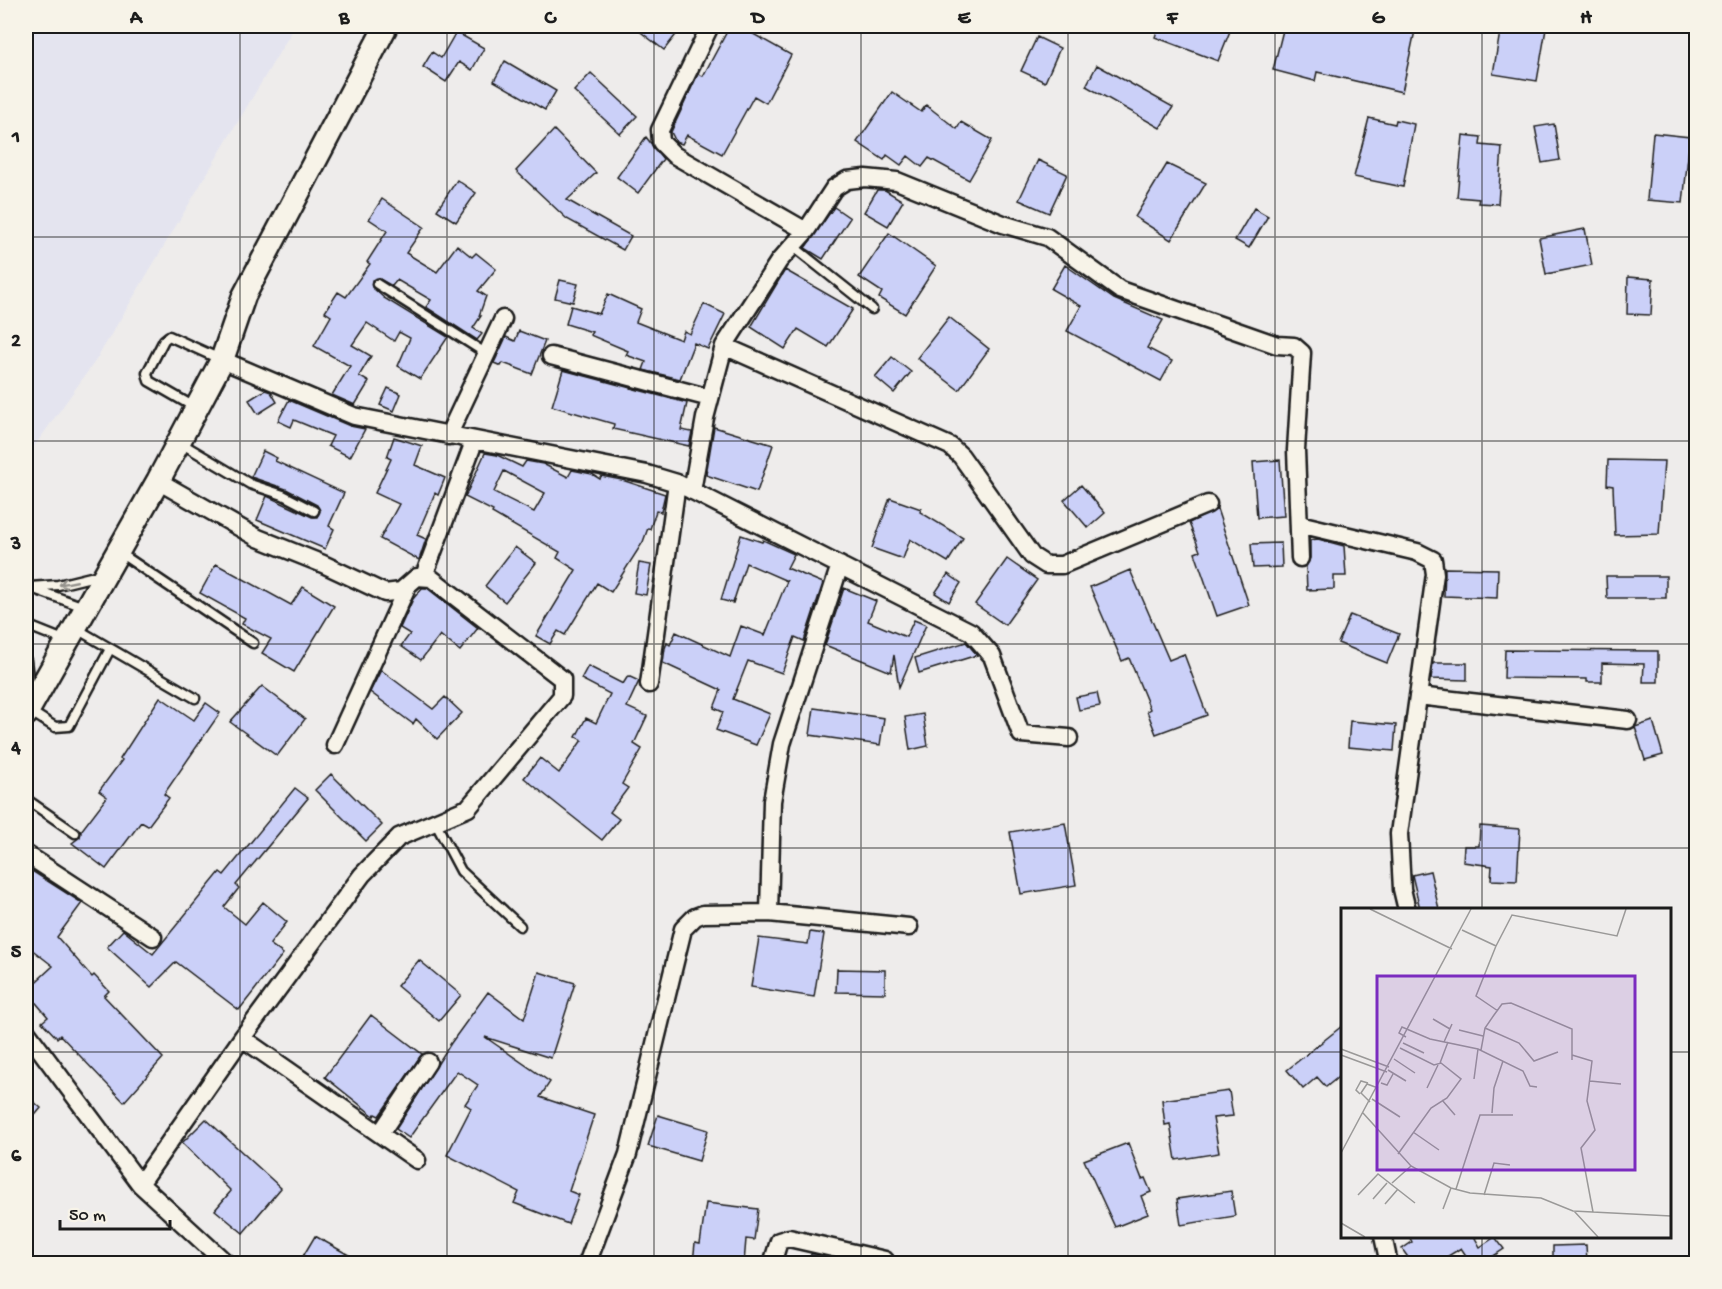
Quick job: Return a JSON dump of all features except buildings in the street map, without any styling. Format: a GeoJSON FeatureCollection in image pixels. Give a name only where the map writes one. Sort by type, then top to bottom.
{"type":"FeatureCollection","features":[{"type":"Feature","properties":{"kind":"street"},"geometry":{"type":"LineString","coordinates":[[28,709],[158,481],[222,360],[244,296],[386,26]]}},
{"type":"Feature","properties":{"kind":"street"},"geometry":{"type":"LineString","coordinates":[[710,26],[660,130],[661,142],[674,155],[806,231]]}},
{"type":"Feature","properties":{"kind":"street"},"geometry":{"type":"LineString","coordinates":[[692,491],[710,398],[724,345],[779,261],[794,247],[834,188],[847,180],[865,178],[897,181],[1003,224],[1047,237],[1120,290],[1277,345],[1294,346],[1302,353],[1296,450],[1300,558]]}},
{"type":"Feature","properties":{"kind":"street"},"geometry":{"type":"LineString","coordinates":[[448,436],[503,319]]}},
{"type":"Feature","properties":{"kind":"street"},"geometry":{"type":"LineString","coordinates":[[724,345],[950,446],[961,456],[1032,556],[1046,565],[1062,565],[1208,504]]}},
{"type":"Feature","properties":{"kind":"street"},"geometry":{"type":"LineString","coordinates":[[550,356],[710,398]]}},
{"type":"Feature","properties":{"kind":"street"},"geometry":{"type":"LineString","coordinates":[[222,360],[354,416],[474,442],[647,474],[677,483],[971,632],[992,656],[1021,734],[1069,738]]}},
{"type":"Feature","properties":{"kind":"street"},"geometry":{"type":"LineString","coordinates":[[424,576],[474,442]]}},
{"type":"Feature","properties":{"kind":"street"},"geometry":{"type":"LineString","coordinates":[[140,1184],[242,1038],[362,875],[399,837],[468,808],[562,696],[564,687],[562,679],[440,583],[424,576],[417,577],[401,591],[385,593],[323,564],[258,538],[158,481]]}},
{"type":"Feature","properties":{"kind":"street"},"geometry":{"type":"LineString","coordinates":[[649,684],[677,483]]}},
{"type":"Feature","properties":{"kind":"street"},"geometry":{"type":"LineString","coordinates":[[1299,525],[1417,552],[1433,560],[1434,574],[1399,834],[1402,889],[1407,908]]}},
{"type":"Feature","properties":{"kind":"street"},"geometry":{"type":"LineString","coordinates":[[769,913],[772,801],[782,744],[840,565]]}},
{"type":"Feature","properties":{"kind":"street"},"geometry":{"type":"LineString","coordinates":[[335,745],[408,584]]}},
{"type":"Feature","properties":{"kind":"street"},"geometry":{"type":"LineString","coordinates":[[1418,696],[1628,720]]}},
{"type":"Feature","properties":{"kind":"street"},"geometry":{"type":"LineString","coordinates":[[26,854],[153,937]]}},
{"type":"Feature","properties":{"kind":"street"},"geometry":{"type":"LineString","coordinates":[[587,1263],[628,1154],[683,929],[695,917],[703,915],[769,913],[909,927]]}},
{"type":"Feature","properties":{"kind":"street"},"geometry":{"type":"LineString","coordinates":[[26,1031],[140,1184],[226,1263]]}},
{"type":"Feature","properties":{"kind":"street"},"geometry":{"type":"LineString","coordinates":[[242,1038],[417,1160]]}},
{"type":"Feature","properties":{"kind":"street"},"geometry":{"type":"LineString","coordinates":[[380,1134],[428,1062]]}},
{"type":"Feature","properties":{"kind":"street"},"geometry":{"type":"LineString","coordinates":[[772,1263],[780,1241],[789,1238],[885,1260]]}},
{"type":"Feature","properties":{"kind":"street"},"geometry":{"type":"LineString","coordinates":[[1383,1238],[1389,1263]]}},
{"type":"Feature","properties":{"kind":"lane"},"geometry":{"type":"LineString","coordinates":[[804,26],[822,26]]}},
{"type":"Feature","properties":{"kind":"lane"},"geometry":{"type":"LineString","coordinates":[[794,247],[872,309]]}},
{"type":"Feature","properties":{"kind":"lane"},"geometry":{"type":"LineString","coordinates":[[377,284],[487,354]]}},
{"type":"Feature","properties":{"kind":"lane"},"geometry":{"type":"LineString","coordinates":[[196,408],[149,381],[147,373],[164,340],[169,336],[222,360]]}},
{"type":"Feature","properties":{"kind":"lane"},"geometry":{"type":"LineString","coordinates":[[178,442],[250,484],[283,495],[314,511]]}},
{"type":"Feature","properties":{"kind":"lane"},"geometry":{"type":"LineString","coordinates":[[117,551],[253,643]]}},
{"type":"Feature","properties":{"kind":"lane"},"geometry":{"type":"LineString","coordinates":[[28,586],[67,583],[105,572]]}},
{"type":"Feature","properties":{"kind":"lane"},"geometry":{"type":"LineString","coordinates":[[28,586],[85,608]]}},
{"type":"Feature","properties":{"kind":"lane"},"geometry":{"type":"LineString","coordinates":[[26,625],[70,634],[110,649],[195,698]]}},
{"type":"Feature","properties":{"kind":"lane"},"geometry":{"type":"LineString","coordinates":[[26,660],[28,709],[55,727],[69,726],[110,649]]}},
{"type":"Feature","properties":{"kind":"lane"},"geometry":{"type":"LineString","coordinates":[[26,799],[75,833]]}},
{"type":"Feature","properties":{"kind":"lane"},"geometry":{"type":"LineString","coordinates":[[435,822],[461,871],[520,926]]}},
{"type":"Feature","properties":{"kind":"shaded area"},"geometry":{"type":"Polygon","coordinates":[[[26,26],[295,26],[96,360],[26,458],[26,26]]]}}]}
